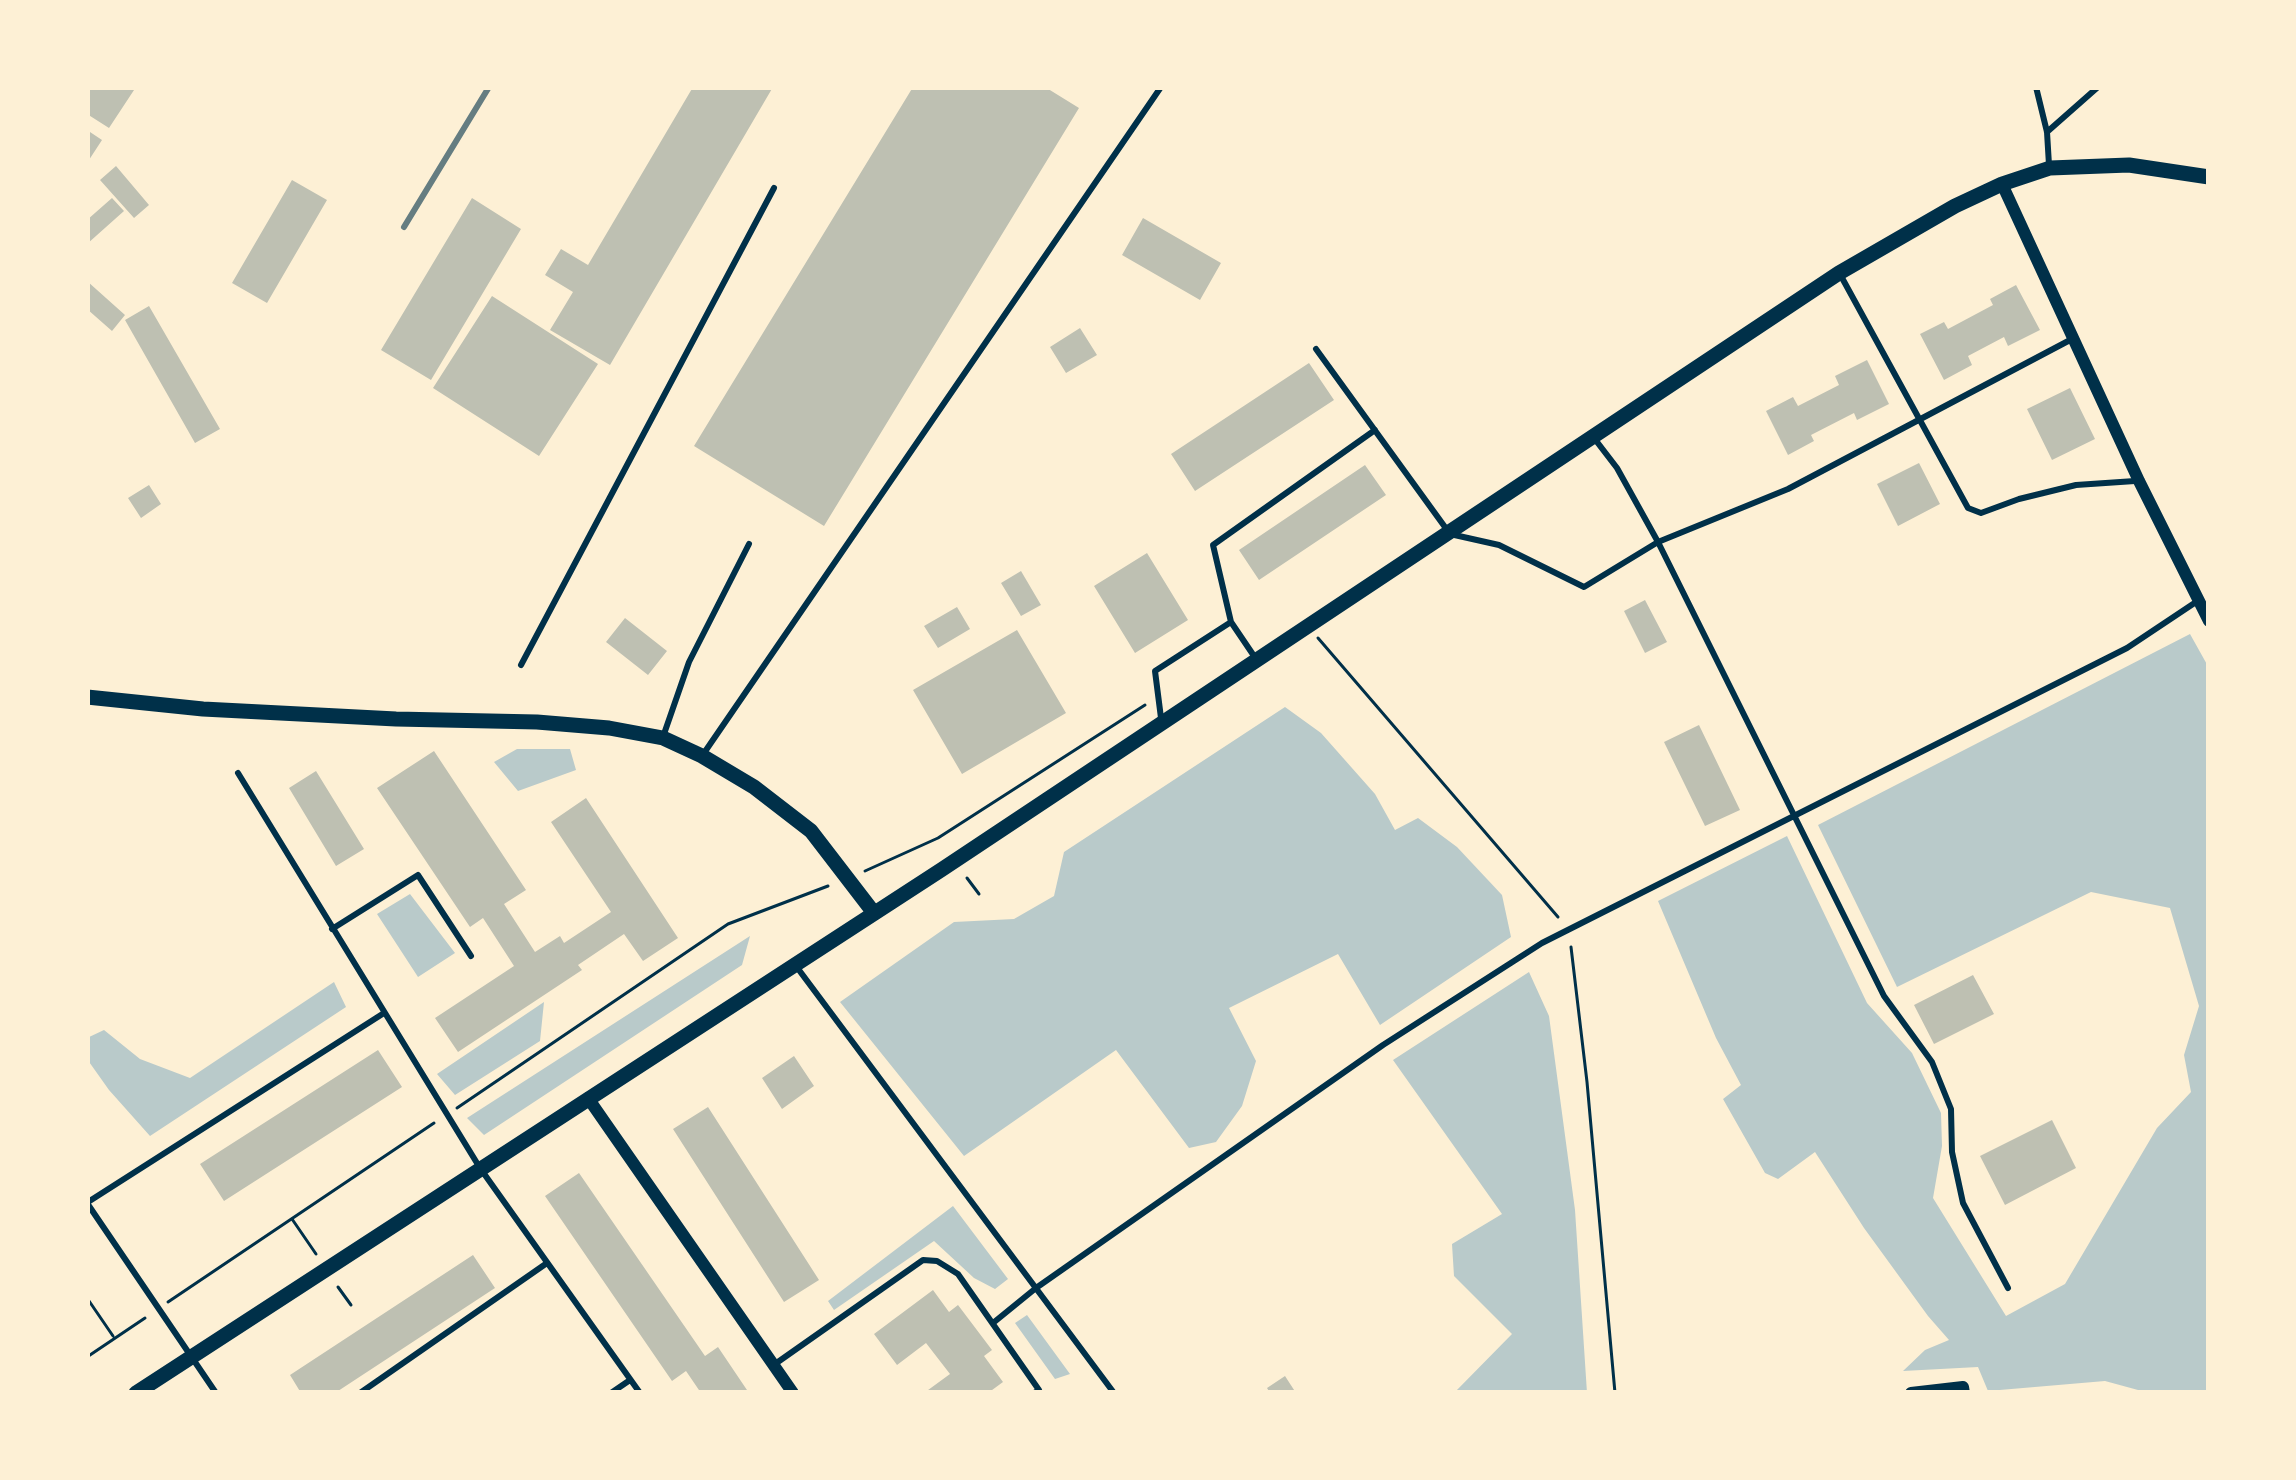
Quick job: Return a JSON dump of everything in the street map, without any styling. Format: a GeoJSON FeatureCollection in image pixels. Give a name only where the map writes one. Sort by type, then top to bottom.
{"type":"FeatureCollection","features":[{"type":"Feature","properties":{"kind":"street"},"geometry":{"type":"LineString","coordinates":[[136,1393],[1258,661],[1839,274],[1954,206],[2050,168],[2129,165],[2209,177]]}},
{"type":"Feature","properties":{"kind":"street"},"geometry":{"type":"LineString","coordinates":[[2002,184],[2209,621]]}},
{"type":"Feature","properties":{"kind":"street"},"geometry":{"type":"LineString","coordinates":[[87,697],[203,710],[537,722],[663,738],[754,787],[812,831],[874,913]]}},
{"type":"Feature","properties":{"kind":"street"},"geometry":{"type":"LineString","coordinates":[[588,1098],[793,1393]]}},
{"type":"Feature","properties":{"kind":"street"},"geometry":{"type":"LineString","coordinates":[[1911,1393],[1963,1387],[1964,1393]]}},
{"type":"Feature","properties":{"kind":"lane"},"geometry":{"type":"LineString","coordinates":[[702,756],[1161,87]]}},
{"type":"Feature","properties":{"kind":"lane"},"geometry":{"type":"LineString","coordinates":[[2036,87],[2050,168]]}},
{"type":"Feature","properties":{"kind":"lane"},"geometry":{"type":"LineString","coordinates":[[2047,132],[2098,87]]}},
{"type":"Feature","properties":{"kind":"lane"},"geometry":{"type":"LineString","coordinates":[[521,665],[774,188]]}},
{"type":"Feature","properties":{"kind":"lane"},"geometry":{"type":"LineString","coordinates":[[1839,274],[1968,508],[1981,513],[2076,485],[2139,481]]}},
{"type":"Feature","properties":{"kind":"lane"},"geometry":{"type":"LineString","coordinates":[[1316,349],[1450,534],[1499,545],[1584,587],[1658,542],[1788,489],[2074,338]]}},
{"type":"Feature","properties":{"kind":"lane"},"geometry":{"type":"LineString","coordinates":[[1258,661],[1231,622],[1213,545],[1375,430]]}},
{"type":"Feature","properties":{"kind":"lane"},"geometry":{"type":"LineString","coordinates":[[1594,438],[1617,468],[1658,542],[1884,996],[1932,1062],[1951,1109],[1952,1152],[1963,1203],[2008,1288]]}},
{"type":"Feature","properties":{"kind":"lane"},"geometry":{"type":"LineString","coordinates":[[663,738],[689,662],[749,544]]}},
{"type":"Feature","properties":{"kind":"lane"},"geometry":{"type":"LineString","coordinates":[[993,1323],[1383,1045],[1542,943],[2127,648],[2198,601]]}},
{"type":"Feature","properties":{"kind":"lane"},"geometry":{"type":"LineString","coordinates":[[1162,722],[1156,671],[1231,622]]}},
{"type":"Feature","properties":{"kind":"lane"},"geometry":{"type":"LineString","coordinates":[[238,772],[480,1168],[640,1393]]}},
{"type":"Feature","properties":{"kind":"lane"},"geometry":{"type":"LineString","coordinates":[[332,929],[418,875],[471,956]]}},
{"type":"Feature","properties":{"kind":"lane"},"geometry":{"type":"LineString","coordinates":[[794,963],[1114,1393]]}},
{"type":"Feature","properties":{"kind":"lane"},"geometry":{"type":"LineString","coordinates":[[217,1393],[88,1202],[384,1013]]}},
{"type":"Feature","properties":{"kind":"lane"},"geometry":{"type":"LineString","coordinates":[[775,1364],[923,1260],[937,1261],[958,1274],[1039,1390],[1034,1393]]}},
{"type":"Feature","properties":{"kind":"lane"},"geometry":{"type":"LineString","coordinates":[[360,1393],[547,1263]]}},
{"type":"Feature","properties":{"kind":"lane"},"geometry":{"type":"LineString","coordinates":[[611,1393],[630,1380]]}},
{"type":"Feature","properties":{"kind":"path"},"geometry":{"type":"LineString","coordinates":[[1309,627],[1569,929],[1616,1393]]}},
{"type":"Feature","properties":{"kind":"path"},"geometry":{"type":"LineString","coordinates":[[87,1357],[728,924],[848,879],[938,838],[1159,695]]}},
{"type":"Feature","properties":{"kind":"path"},"geometry":{"type":"LineString","coordinates":[[87,1298],[114,1339]]}},
{"type":"Feature","properties":{"kind":"shaded area"},"geometry":{"type":"Polygon","coordinates":[[[2190,634],[2209,668],[2209,1393],[2149,1393],[2105,1381],[1988,1391],[1978,1367],[1903,1371],[1925,1350],[1949,1340],[1864,1228],[1815,1152],[1778,1179],[1765,1173],[1723,1099],[1741,1085],[1658,901],[1787,836],[1867,1003],[1912,1053],[1941,1113],[1942,1146],[1933,1198],[2006,1316],[2065,1284],[2157,1128],[2191,1092],[2184,1055],[2199,1006],[2170,908],[2091,892],[1897,987],[1818,825],[2190,634]]]}},
{"type":"Feature","properties":{"kind":"shaded area"},"geometry":{"type":"Polygon","coordinates":[[[1285,707],[1321,733],[1375,794],[1395,830],[1418,818],[1457,847],[1502,895],[1511,937],[1380,1025],[1338,954],[1229,1008],[1256,1061],[1242,1106],[1216,1142],[1189,1148],[1116,1050],[964,1156],[840,1002],[954,922],[1014,919],[1054,896],[1064,852],[1285,707]]]}},
{"type":"Feature","properties":{"kind":"shaded area"},"geometry":{"type":"Polygon","coordinates":[[[517,749],[570,749],[576,770],[518,791],[494,762],[517,749]]]}},
{"type":"Feature","properties":{"kind":"shaded area"},"geometry":{"type":"Polygon","coordinates":[[[410,894],[455,953],[418,977],[377,914],[410,894]]]}},
{"type":"Feature","properties":{"kind":"shaded area"},"geometry":{"type":"Polygon","coordinates":[[[750,936],[742,965],[484,1135],[467,1118],[750,936]]]}},
{"type":"Feature","properties":{"kind":"shaded area"},"geometry":{"type":"Polygon","coordinates":[[[1529,972],[1549,1016],[1575,1210],[1587,1393],[1454,1393],[1512,1334],[1454,1276],[1452,1244],[1502,1214],[1393,1060],[1529,972]]]}},
{"type":"Feature","properties":{"kind":"shaded area"},"geometry":{"type":"Polygon","coordinates":[[[334,982],[346,1007],[150,1136],[87,1059],[87,1038],[104,1030],[140,1059],[190,1078],[334,982]]]}},
{"type":"Feature","properties":{"kind":"shaded area"},"geometry":{"type":"Polygon","coordinates":[[[544,1002],[540,1041],[455,1095],[437,1074],[544,1002]]]}},
{"type":"Feature","properties":{"kind":"shaded area"},"geometry":{"type":"Polygon","coordinates":[[[953,1206],[1008,1279],[995,1289],[974,1278],[934,1241],[834,1310],[828,1301],[953,1206]]]}},
{"type":"Feature","properties":{"kind":"shaded area"},"geometry":{"type":"Polygon","coordinates":[[[1027,1315],[1070,1374],[1055,1379],[1015,1323],[1027,1315]]]}},
{"type":"Feature","properties":{"kind":"building"},"geometry":{"type":"Polygon","coordinates":[[[87,87],[136,87],[109,128],[87,114],[87,87]]]}},
{"type":"Feature","properties":{"kind":"building"},"geometry":{"type":"Polygon","coordinates":[[[693,87],[773,87],[610,365],[550,330],[573,292],[545,275],[561,249],[588,265],[693,87]]]}},
{"type":"Feature","properties":{"kind":"building"},"geometry":{"type":"Polygon","coordinates":[[[913,87],[1045,87],[1079,108],[824,526],[694,446],[913,87]]]}},
{"type":"Feature","properties":{"kind":"building"},"geometry":{"type":"Polygon","coordinates":[[[87,130],[102,140],[87,163],[87,130]]]}},
{"type":"Feature","properties":{"kind":"building"},"geometry":{"type":"Polygon","coordinates":[[[116,166],[149,205],[134,218],[100,180],[116,166]]]}},
{"type":"Feature","properties":{"kind":"building"},"geometry":{"type":"Polygon","coordinates":[[[292,180],[327,200],[267,303],[232,283],[292,180]]]}},
{"type":"Feature","properties":{"kind":"building"},"geometry":{"type":"Polygon","coordinates":[[[112,198],[124,211],[87,244],[87,220],[112,198]]]}},
{"type":"Feature","properties":{"kind":"building"},"geometry":{"type":"Polygon","coordinates":[[[472,198],[521,229],[431,380],[381,350],[472,198]]]}},
{"type":"Feature","properties":{"kind":"building"},"geometry":{"type":"Polygon","coordinates":[[[1143,218],[1221,263],[1200,300],[1122,255],[1143,218]]]}},
{"type":"Feature","properties":{"kind":"building"},"geometry":{"type":"Polygon","coordinates":[[[87,281],[125,315],[112,331],[87,309],[87,281]]]}},
{"type":"Feature","properties":{"kind":"building"},"geometry":{"type":"Polygon","coordinates":[[[2016,285],[2040,330],[2008,346],[2004,337],[1968,356],[1972,365],[1944,380],[1920,334],[1944,322],[1948,329],[1993,305],[1990,299],[2016,285]]]}},
{"type":"Feature","properties":{"kind":"building"},"geometry":{"type":"Polygon","coordinates":[[[492,296],[598,364],[539,456],[433,388],[492,296]]]}},
{"type":"Feature","properties":{"kind":"building"},"geometry":{"type":"Polygon","coordinates":[[[149,306],[220,429],[195,443],[125,320],[149,306]]]}},
{"type":"Feature","properties":{"kind":"building"},"geometry":{"type":"Polygon","coordinates":[[[1080,328],[1097,355],[1066,373],[1050,347],[1080,328]]]}},
{"type":"Feature","properties":{"kind":"building"},"geometry":{"type":"Polygon","coordinates":[[[1867,360],[1889,404],[1857,420],[1854,413],[1811,435],[1814,441],[1788,455],[1766,411],[1793,397],[1798,406],[1839,385],[1835,376],[1867,360]]]}},
{"type":"Feature","properties":{"kind":"building"},"geometry":{"type":"Polygon","coordinates":[[[1309,363],[1334,400],[1195,491],[1171,454],[1309,363]]]}},
{"type":"Feature","properties":{"kind":"building"},"geometry":{"type":"Polygon","coordinates":[[[2070,388],[2095,439],[2052,460],[2027,409],[2070,388]]]}},
{"type":"Feature","properties":{"kind":"building"},"geometry":{"type":"Polygon","coordinates":[[[1919,463],[1940,504],[1898,526],[1877,484],[1919,463]]]}},
{"type":"Feature","properties":{"kind":"building"},"geometry":{"type":"Polygon","coordinates":[[[1365,465],[1386,495],[1259,580],[1239,550],[1365,465]]]}},
{"type":"Feature","properties":{"kind":"building"},"geometry":{"type":"Polygon","coordinates":[[[149,485],[161,504],[141,518],[128,498],[149,485]]]}},
{"type":"Feature","properties":{"kind":"building"},"geometry":{"type":"Polygon","coordinates":[[[1147,553],[1188,620],[1135,653],[1094,586],[1147,553]]]}},
{"type":"Feature","properties":{"kind":"building"},"geometry":{"type":"Polygon","coordinates":[[[1021,571],[1041,605],[1021,616],[1001,583],[1021,571]]]}},
{"type":"Feature","properties":{"kind":"building"},"geometry":{"type":"Polygon","coordinates":[[[1645,600],[1667,642],[1645,653],[1624,611],[1645,600]]]}},
{"type":"Feature","properties":{"kind":"building"},"geometry":{"type":"Polygon","coordinates":[[[957,607],[970,629],[938,648],[924,626],[957,607]]]}},
{"type":"Feature","properties":{"kind":"building"},"geometry":{"type":"Polygon","coordinates":[[[625,618],[667,651],[648,675],[606,642],[625,618]]]}},
{"type":"Feature","properties":{"kind":"building"},"geometry":{"type":"Polygon","coordinates":[[[1017,630],[1066,713],[962,774],[913,690],[1017,630]]]}},
{"type":"Feature","properties":{"kind":"building"},"geometry":{"type":"Polygon","coordinates":[[[1699,725],[1740,810],[1705,826],[1664,742],[1699,725]]]}},
{"type":"Feature","properties":{"kind":"building"},"geometry":{"type":"Polygon","coordinates":[[[434,751],[526,890],[504,904],[535,952],[560,936],[564,943],[611,912],[551,822],[586,798],[678,938],[643,961],[624,934],[578,965],[582,970],[458,1052],[435,1018],[514,966],[483,918],[470,927],[377,788],[434,751]]]}},
{"type":"Feature","properties":{"kind":"building"},"geometry":{"type":"Polygon","coordinates":[[[316,771],[364,849],[336,866],[289,788],[316,771]]]}},
{"type":"Feature","properties":{"kind":"building"},"geometry":{"type":"Polygon","coordinates":[[[1973,975],[1994,1014],[1934,1044],[1914,1005],[1973,975]]]}},
{"type":"Feature","properties":{"kind":"building"},"geometry":{"type":"Polygon","coordinates":[[[378,1050],[402,1087],[224,1201],[200,1164],[378,1050]]]}},
{"type":"Feature","properties":{"kind":"building"},"geometry":{"type":"Polygon","coordinates":[[[794,1056],[814,1086],[782,1109],[762,1078],[794,1056]]]}},
{"type":"Feature","properties":{"kind":"building"},"geometry":{"type":"Polygon","coordinates":[[[708,1107],[819,1280],[784,1302],[673,1129],[708,1107]]]}},
{"type":"Feature","properties":{"kind":"building"},"geometry":{"type":"Polygon","coordinates":[[[2052,1120],[2076,1168],[2005,1205],[1980,1156],[2052,1120]]]}},
{"type":"Feature","properties":{"kind":"building"},"geometry":{"type":"Polygon","coordinates":[[[579,1173],[705,1356],[718,1347],[749,1393],[701,1393],[686,1371],[672,1381],[545,1196],[579,1173]]]}},
{"type":"Feature","properties":{"kind":"building"},"geometry":{"type":"Polygon","coordinates":[[[473,1255],[495,1288],[335,1393],[301,1393],[290,1375],[473,1255]]]}},
{"type":"Feature","properties":{"kind":"building"},"geometry":{"type":"Polygon","coordinates":[[[933,1290],[949,1312],[958,1305],[992,1350],[984,1356],[1003,1382],[988,1393],[924,1393],[950,1374],[926,1343],[897,1365],[874,1334],[933,1290]]]}},
{"type":"Feature","properties":{"kind":"building"},"geometry":{"type":"Polygon","coordinates":[[[1285,1376],[1296,1393],[1270,1393],[1267,1388],[1285,1376]]]}},
{"type":"Feature","properties":{"kind":"railway"},"geometry":{"type":"LineString","coordinates":[[404,227],[489,87]]}}]}
